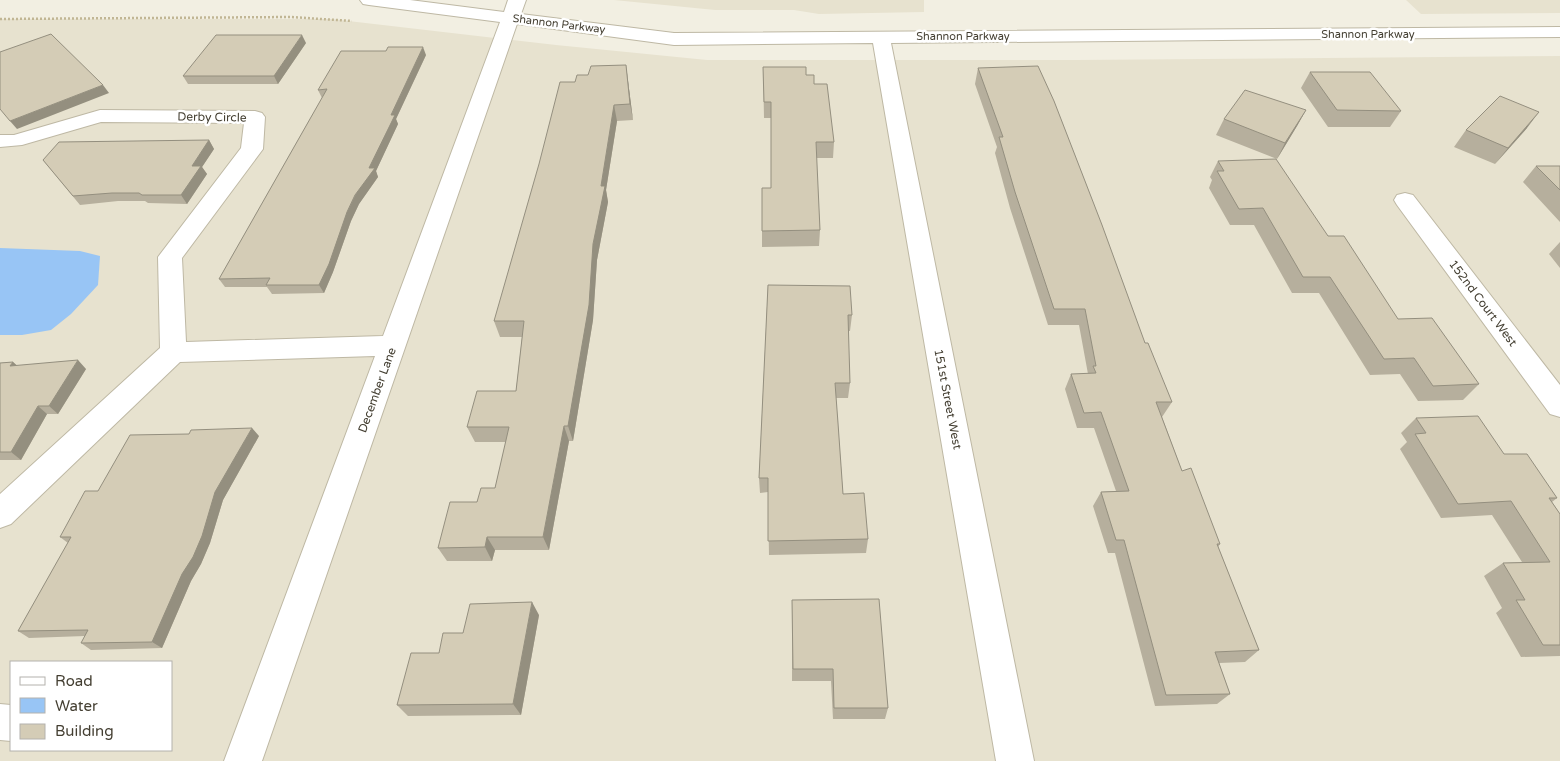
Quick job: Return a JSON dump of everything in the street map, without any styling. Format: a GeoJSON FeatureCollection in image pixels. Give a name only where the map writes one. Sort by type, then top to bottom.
{"type":"FeatureCollection","features":[{"type":"Feature","properties":{"kind":"street","name":"Shannon Parkway"},"geometry":{"type":"LineString","coordinates":[[369,0],[514,9],[674,39],[1560,32]]}},
{"type":"Feature","properties":{"kind":"street","name":"December Lane"},"geometry":{"type":"LineString","coordinates":[[243,761],[514,9]]}},
{"type":"Feature","properties":{"kind":"street","name":"151st Street West"},"geometry":{"type":"LineString","coordinates":[[880,37],[1015,761]]}},
{"type":"Feature","properties":{"kind":"street","name":"Derby Circle"},"geometry":{"type":"LineString","coordinates":[[0,141],[16,141],[100,116],[255,117],[252,149],[170,257],[173,352]]}},
{"type":"Feature","properties":{"kind":"street","name":"152nd Court West"},"geometry":{"type":"LineString","coordinates":[[1405,200],[1560,406]]}},
{"type":"Feature","properties":{"kind":"street"},"geometry":{"type":"LineString","coordinates":[[0,514],[173,352],[392,346]]}},
{"type":"Feature","properties":{"kind":"shaded area"},"geometry":{"type":"Polygon","coordinates":[[[614,0],[924,0],[924,12],[819,14],[794,10],[715,10],[614,0]]]}},
{"type":"Feature","properties":{"kind":"shaded area"},"geometry":{"type":"Polygon","coordinates":[[[1406,0],[1560,0],[1560,13],[1421,14],[1406,0]]]}},
{"type":"Feature","properties":{"kind":"shaded area"},"geometry":{"type":"Polygon","coordinates":[[[0,19],[331,19],[707,60],[1076,60],[1560,56],[1560,761],[0,761],[0,19]]]}},
{"type":"Feature","properties":{"kind":"water"},"geometry":{"type":"Polygon","coordinates":[[[0,248],[80,251],[100,256],[98,285],[71,314],[51,330],[22,335],[0,335],[0,248]]]}},
{"type":"Feature","properties":{"kind":"building"},"geometry":{"type":"Polygon","coordinates":[[[51,34],[103,85],[10,121],[0,109],[0,52],[51,34]]]}},
{"type":"Feature","properties":{"kind":"building"},"geometry":{"type":"Polygon","coordinates":[[[216,35],[302,35],[274,76],[183,76],[216,35]]]}},
{"type":"Feature","properties":{"kind":"building"},"geometry":{"type":"Polygon","coordinates":[[[388,47],[423,47],[391,115],[395,115],[369,168],[375,168],[355,195],[319,285],[266,285],[270,278],[219,279],[327,89],[318,90],[341,51],[386,51],[388,47]]]}},
{"type":"Feature","properties":{"kind":"building"},"geometry":{"type":"Polygon","coordinates":[[[626,65],[630,104],[614,105],[601,186],[605,186],[593,244],[589,305],[568,426],[564,426],[543,537],[487,537],[485,547],[438,548],[450,502],[477,502],[481,488],[495,488],[509,427],[467,427],[477,391],[516,391],[524,321],[494,321],[539,164],[560,82],[575,82],[577,75],[588,75],[591,66],[626,65]]]}},
{"type":"Feature","properties":{"kind":"building"},"geometry":{"type":"Polygon","coordinates":[[[1038,66],[1054,101],[1102,225],[1145,343],[1148,343],[1172,402],[1156,402],[1182,471],[1191,468],[1220,544],[1217,544],[1259,650],[1215,652],[1230,694],[1166,695],[1124,540],[1116,540],[1101,492],[1129,491],[1101,412],[1084,413],[1071,374],[1096,373],[1093,366],[1096,366],[1085,309],[1054,309],[1015,192],[999,137],[1003,137],[978,68],[1038,66]]]}},
{"type":"Feature","properties":{"kind":"building"},"geometry":{"type":"Polygon","coordinates":[[[763,67],[806,67],[806,75],[814,75],[814,84],[827,84],[834,142],[816,142],[820,230],[762,231],[762,188],[771,188],[771,102],[764,102],[763,67]]]}},
{"type":"Feature","properties":{"kind":"building"},"geometry":{"type":"Polygon","coordinates":[[[1310,72],[1370,72],[1401,111],[1337,110],[1310,72]]]}},
{"type":"Feature","properties":{"kind":"building"},"geometry":{"type":"Polygon","coordinates":[[[1245,90],[1306,110],[1285,143],[1224,119],[1245,90]]]}},
{"type":"Feature","properties":{"kind":"building"},"geometry":{"type":"Polygon","coordinates":[[[1500,96],[1539,112],[1508,148],[1466,130],[1500,96]]]}},
{"type":"Feature","properties":{"kind":"building"},"geometry":{"type":"Polygon","coordinates":[[[209,140],[192,166],[201,166],[181,195],[112,193],[73,196],[43,160],[59,142],[209,140]]]}},
{"type":"Feature","properties":{"kind":"building"},"geometry":{"type":"Polygon","coordinates":[[[1276,159],[1328,236],[1344,236],[1398,319],[1432,318],[1479,384],[1433,386],[1414,358],[1384,359],[1330,277],[1303,277],[1263,208],[1239,209],[1217,171],[1224,171],[1218,161],[1276,159]]]}},
{"type":"Feature","properties":{"kind":"building"},"geometry":{"type":"Polygon","coordinates":[[[1536,166],[1560,166],[1560,190],[1536,166]]]}},
{"type":"Feature","properties":{"kind":"building"},"geometry":{"type":"Polygon","coordinates":[[[768,285],[850,286],[852,315],[848,315],[850,383],[835,383],[843,494],[864,493],[868,539],[768,541],[768,478],[759,478],[768,285]]]}},
{"type":"Feature","properties":{"kind":"building"},"geometry":{"type":"Polygon","coordinates":[[[78,360],[49,406],[38,406],[11,452],[0,452],[0,363],[13,362],[10,366],[78,360]]]}},
{"type":"Feature","properties":{"kind":"building"},"geometry":{"type":"Polygon","coordinates":[[[1478,416],[1504,454],[1527,454],[1557,498],[1549,498],[1560,514],[1560,645],[1543,645],[1516,600],[1525,600],[1503,563],[1550,562],[1511,501],[1458,504],[1415,434],[1426,433],[1416,418],[1478,416]]]}},
{"type":"Feature","properties":{"kind":"building"},"geometry":{"type":"Polygon","coordinates":[[[252,428],[215,492],[202,536],[193,557],[182,574],[152,642],[81,643],[88,630],[18,631],[71,537],[60,537],[85,491],[98,491],[130,435],[189,434],[191,430],[252,428]]]}},
{"type":"Feature","properties":{"kind":"building"},"geometry":{"type":"Polygon","coordinates":[[[879,599],[888,708],[834,708],[833,669],[793,669],[792,600],[879,599]]]}},
{"type":"Feature","properties":{"kind":"building"},"geometry":{"type":"Polygon","coordinates":[[[532,602],[513,704],[397,705],[411,653],[439,653],[443,633],[463,633],[470,604],[532,602]]]}}]}
